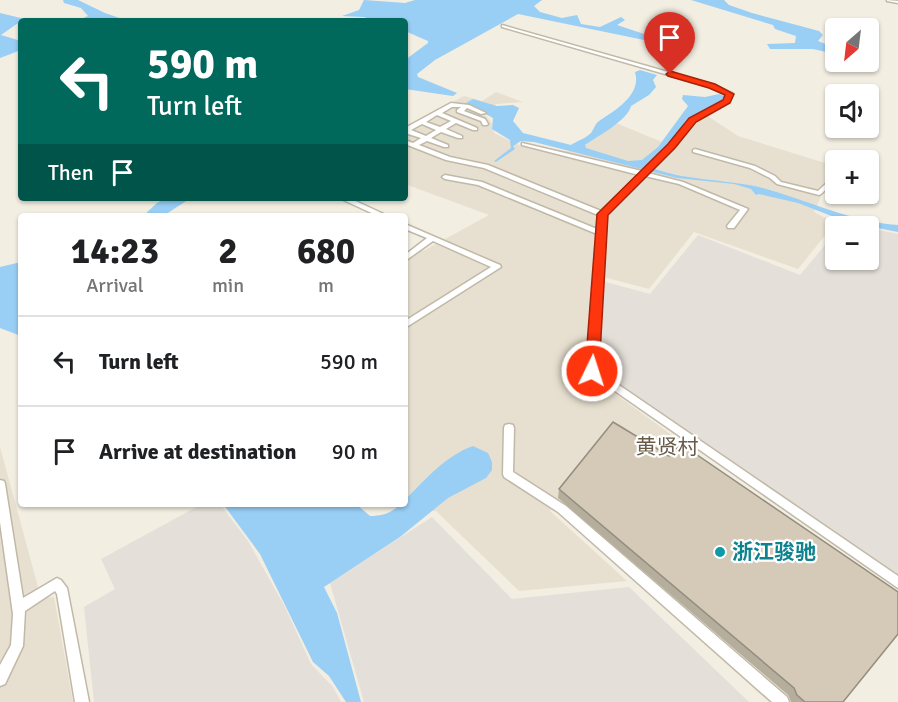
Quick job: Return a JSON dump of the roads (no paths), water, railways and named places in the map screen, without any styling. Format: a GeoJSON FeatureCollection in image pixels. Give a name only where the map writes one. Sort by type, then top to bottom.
{"type":"FeatureCollection","features":[{"type":"Feature","properties":{"kind":"street"},"geometry":{"type":"LineString","coordinates":[[889,0],[898,2]]}},
{"type":"Feature","properties":{"kind":"street"},"geometry":{"type":"LineString","coordinates":[[504,26],[712,86],[730,94],[727,101],[693,120],[648,170],[602,214],[592,371],[898,583]]}},
{"type":"Feature","properties":{"kind":"street"},"geometry":{"type":"LineString","coordinates":[[408,130],[451,105],[467,106],[483,113],[441,129],[414,146]]}},
{"type":"Feature","properties":{"kind":"street"},"geometry":{"type":"LineString","coordinates":[[436,113],[475,129]]}},
{"type":"Feature","properties":{"kind":"street"},"geometry":{"type":"LineString","coordinates":[[475,117],[483,120],[485,124]]}},
{"type":"Feature","properties":{"kind":"street"},"geometry":{"type":"LineString","coordinates":[[422,122],[460,137]]}},
{"type":"Feature","properties":{"kind":"street"},"geometry":{"type":"LineString","coordinates":[[408,132],[446,146]]}},
{"type":"Feature","properties":{"kind":"street"},"geometry":{"type":"LineString","coordinates":[[408,143],[448,159],[486,166],[602,214]]}},
{"type":"Feature","properties":{"kind":"street"},"geometry":{"type":"LineString","coordinates":[[524,144],[648,170],[681,183],[744,209],[731,226]]}},
{"type":"Feature","properties":{"kind":"street"},"geometry":{"type":"LineString","coordinates":[[695,151],[745,165],[775,177],[779,183],[819,193],[825,187]]}},
{"type":"Feature","properties":{"kind":"street"},"geometry":{"type":"LineString","coordinates":[[444,177],[480,183],[601,233]]}},
{"type":"Feature","properties":{"kind":"street"},"geometry":{"type":"LineString","coordinates":[[350,201],[377,213]]}},
{"type":"Feature","properties":{"kind":"street"},"geometry":{"type":"LineString","coordinates":[[408,227],[497,267],[408,324]]}},
{"type":"Feature","properties":{"kind":"street"},"geometry":{"type":"LineString","coordinates":[[408,257],[432,238]]}},
{"type":"Feature","properties":{"kind":"street"},"geometry":{"type":"LineString","coordinates":[[509,428],[508,474],[562,509],[782,702]]}},
{"type":"Feature","properties":{"kind":"street"},"geometry":{"type":"LineString","coordinates":[[0,484],[18,608],[17,645],[5,661],[0,679]]}},
{"type":"Feature","properties":{"kind":"street"},"geometry":{"type":"LineString","coordinates":[[18,608],[57,584],[63,592],[82,702]]}},
{"type":"Feature","properties":{"kind":"water"},"geometry":{"type":"Polygon","coordinates":[[[63,0],[78,0],[119,18],[83,18],[88,16],[81,8],[64,3],[63,0]]]}},
{"type":"Feature","properties":{"kind":"water"},"geometry":{"type":"Polygon","coordinates":[[[364,0],[405,3],[415,0],[542,0],[534,6],[540,12],[562,18],[577,15],[581,24],[600,27],[621,17],[625,20],[617,25],[656,38],[649,41],[518,14],[435,60],[417,74],[418,77],[457,93],[453,96],[408,89],[408,58],[428,41],[408,32],[408,18],[342,16],[359,10],[364,0]]]}},
{"type":"Feature","properties":{"kind":"water"},"geometry":{"type":"Polygon","coordinates":[[[691,0],[724,0],[729,5],[752,13],[819,31],[823,35],[818,41],[825,44],[825,52],[813,49],[770,49],[767,44],[795,43],[796,36],[775,29],[773,25],[691,0]]]}},
{"type":"Feature","properties":{"kind":"water"},"geometry":{"type":"Polygon","coordinates":[[[0,13],[21,18],[18,18],[18,23],[1,35],[18,40],[18,51],[0,58],[0,13]]]}},
{"type":"Feature","properties":{"kind":"water"},"geometry":{"type":"Polygon","coordinates":[[[640,70],[657,75],[653,80],[656,87],[649,95],[631,106],[619,122],[585,145],[586,148],[628,161],[642,160],[658,147],[688,106],[682,99],[683,95],[705,97],[719,94],[725,96],[721,101],[686,120],[676,138],[650,167],[676,175],[759,187],[849,216],[832,216],[798,203],[756,195],[751,189],[734,184],[677,178],[534,142],[521,141],[513,146],[515,149],[496,162],[494,161],[511,148],[510,140],[492,129],[493,118],[466,103],[473,99],[497,106],[513,105],[519,108],[513,121],[523,133],[571,145],[589,135],[598,122],[626,101],[635,88],[635,72],[640,70]]]}},
{"type":"Feature","properties":{"kind":"water"},"geometry":{"type":"Polygon","coordinates":[[[186,201],[168,213],[146,213],[157,203],[186,201]]]}},
{"type":"Feature","properties":{"kind":"water"},"geometry":{"type":"Polygon","coordinates":[[[879,223],[898,225],[898,232],[879,228],[879,223]]]}},
{"type":"Feature","properties":{"kind":"water"},"geometry":{"type":"Polygon","coordinates":[[[18,263],[18,335],[0,328],[0,267],[18,263]]]}},
{"type":"Feature","properties":{"kind":"water"},"geometry":{"type":"Polygon","coordinates":[[[473,446],[488,453],[492,462],[492,470],[486,478],[448,498],[400,537],[324,587],[337,613],[361,702],[346,702],[329,676],[313,662],[260,554],[225,507],[360,507],[370,516],[383,515],[397,507],[408,507],[408,497],[436,469],[463,450],[473,446]]]}},
{"type":"Feature","properties":{"kind":"place","name":"浙江骏驰"},"geometry":{"type":"Point","coordinates":[720,552]}},
{"type":"Feature","properties":{"kind":"district","name":"黄贤村"},"geometry":{"type":"Point","coordinates":[667,447]}}]}
